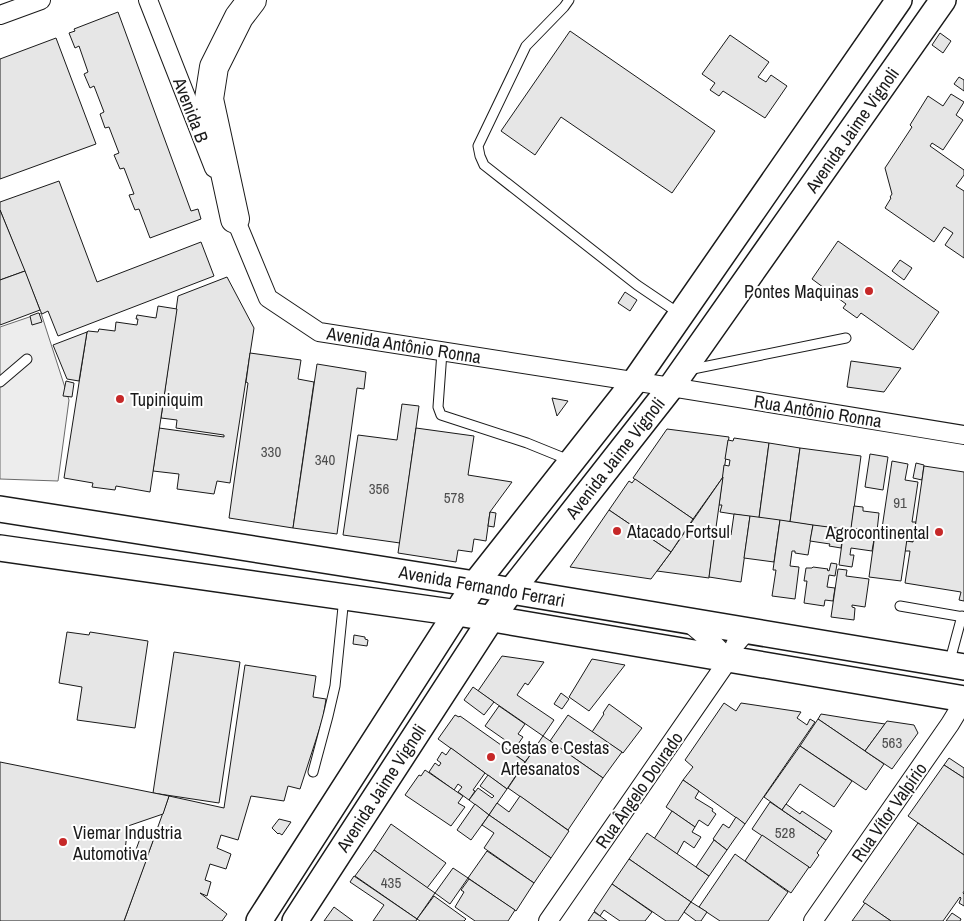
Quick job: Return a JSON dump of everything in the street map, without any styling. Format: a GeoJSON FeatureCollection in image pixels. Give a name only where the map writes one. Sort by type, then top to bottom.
{"type":"FeatureCollection","features":[{"type":"Feature","properties":{"kind":"highway"},"geometry":{"type":"LineString","coordinates":[[235,219],[210,99],[214,66],[239,17],[252,0]]}},
{"type":"Feature","properties":{"kind":"street"},"geometry":{"type":"LineString","coordinates":[[0,15],[40,0]]}},
{"type":"Feature","properties":{"kind":"street","name":"Avenida B"},"geometry":{"type":"LineString","coordinates":[[148,0],[235,219]]}},
{"type":"Feature","properties":{"kind":"street","name":"Avenida Jaime Vignoli"},"geometry":{"type":"LineString","coordinates":[[259,921],[475,584],[635,381],[899,0]]}},
{"type":"Feature","properties":{"kind":"street","name":"Avenida Jaime Vignoli"},"geometry":{"type":"LineString","coordinates":[[294,921],[491,619],[677,379],[943,0]]}},
{"type":"Feature","properties":{"kind":"street","name":"Avenida Antônio Ronna"},"geometry":{"type":"LineString","coordinates":[[235,219],[268,298],[319,332],[635,381],[677,379]]}},
{"type":"Feature","properties":{"kind":"street","name":"Rua Antônio Ronna"},"geometry":{"type":"LineString","coordinates":[[677,379],[964,435]]}},
{"type":"Feature","properties":{"kind":"street","name":"Avenida Fernando Ferrari"},"geometry":{"type":"LineString","coordinates":[[0,509],[475,584],[957,665]]}},
{"type":"Feature","properties":{"kind":"street"},"geometry":{"type":"LineString","coordinates":[[82,560],[88,522]]}},
{"type":"Feature","properties":{"kind":"street","name":"Avenida Fernando Ferrari"},"geometry":{"type":"LineString","coordinates":[[0,548],[458,613],[964,700]]}},
{"type":"Feature","properties":{"kind":"street"},"geometry":{"type":"LineString","coordinates":[[679,619],[688,621],[729,659]]}},
{"type":"Feature","properties":{"kind":"street","name":"Rua Ângelo Dourado"},"geometry":{"type":"LineString","coordinates":[[548,921],[729,659],[747,630]]}},
{"type":"Feature","properties":{"kind":"street","name":"Rua Vítor Valpírio"},"geometry":{"type":"LineString","coordinates":[[813,921],[950,724],[964,700]]}},
{"type":"Feature","properties":{"kind":"lane"},"geometry":{"type":"LineString","coordinates":[[569,0],[526,46],[478,146],[480,156],[484,165],[637,285],[680,315]]}},
{"type":"Feature","properties":{"kind":"lane"},"geometry":{"type":"LineString","coordinates":[[677,379],[846,338]]}},
{"type":"Feature","properties":{"kind":"lane"},"geometry":{"type":"LineString","coordinates":[[442,352],[438,407],[441,415],[527,443],[571,462]]}},
{"type":"Feature","properties":{"kind":"lane"},"geometry":{"type":"LineString","coordinates":[[0,382],[27,359]]}},
{"type":"Feature","properties":{"kind":"lane"},"geometry":{"type":"LineString","coordinates":[[313,772],[335,686],[344,597]]}},
{"type":"Feature","properties":{"kind":"lane"},"geometry":{"type":"LineString","coordinates":[[900,606],[963,616],[957,665]]}},
{"type":"Feature","properties":{"kind":"shaded area"},"geometry":{"type":"Polygon","coordinates":[[[41,313],[69,400],[58,481],[0,479],[0,327],[41,313]]]}},
{"type":"Feature","properties":{"kind":"building"},"geometry":{"type":"Polygon","coordinates":[[[118,12],[191,211],[198,209],[201,219],[150,238],[139,209],[135,210],[129,195],[134,194],[124,168],[120,169],[114,155],[119,153],[109,127],[105,128],[100,114],[104,112],[94,86],[90,88],[84,74],[88,72],[79,46],[75,48],[69,33],[75,31],[74,29],[118,12]]]}},
{"type":"Feature","properties":{"kind":"building"},"geometry":{"type":"Polygon","coordinates":[[[570,31],[715,131],[672,193],[561,117],[535,155],[501,131],[570,31]]]}},
{"type":"Feature","properties":{"kind":"building"},"geometry":{"type":"Polygon","coordinates":[[[940,33],[951,41],[943,53],[932,45],[940,33]]]}},
{"type":"Feature","properties":{"kind":"building"},"geometry":{"type":"Polygon","coordinates":[[[730,35],[769,62],[758,77],[766,82],[771,75],[787,86],[765,118],[723,91],[719,96],[710,90],[715,83],[702,74],[730,35]]]}},
{"type":"Feature","properties":{"kind":"building"},"geometry":{"type":"Polygon","coordinates":[[[56,38],[96,144],[0,179],[0,59],[56,38]]]}},
{"type":"Feature","properties":{"kind":"building"},"geometry":{"type":"Polygon","coordinates":[[[959,77],[964,80],[964,91],[954,84],[959,77]]]}},
{"type":"Feature","properties":{"kind":"building"},"geometry":{"type":"Polygon","coordinates":[[[951,94],[964,102],[956,115],[963,120],[943,150],[932,143],[930,146],[964,170],[964,175],[956,186],[964,191],[964,258],[945,245],[953,233],[944,227],[934,242],[885,208],[892,194],[885,168],[912,127],[910,125],[928,96],[943,106],[951,94]]]}},
{"type":"Feature","properties":{"kind":"building"},"geometry":{"type":"Polygon","coordinates":[[[59,181],[97,282],[201,242],[214,276],[58,336],[48,311],[42,314],[40,310],[0,210],[0,202],[59,181]]]}},
{"type":"Feature","properties":{"kind":"building"},"geometry":{"type":"Polygon","coordinates":[[[0,210],[25,271],[0,280],[0,210]]]}},
{"type":"Feature","properties":{"kind":"building","name":"Pontes Maquinas"},"geometry":{"type":"Polygon","coordinates":[[[838,241],[939,312],[913,350],[861,313],[857,318],[843,308],[846,304],[812,279],[838,241]]]}},
{"type":"Feature","properties":{"kind":"building"},"geometry":{"type":"Polygon","coordinates":[[[900,260],[912,268],[904,280],[892,271],[900,260]]]}},
{"type":"Feature","properties":{"kind":"building"},"geometry":{"type":"Polygon","coordinates":[[[25,271],[40,310],[0,325],[0,280],[25,271]]]}},
{"type":"Feature","properties":{"kind":"building"},"geometry":{"type":"Polygon","coordinates":[[[227,277],[254,328],[230,483],[217,481],[214,494],[177,489],[179,474],[153,471],[159,428],[224,437],[224,435],[176,428],[177,420],[161,418],[178,296],[227,277]]]}},
{"type":"Feature","properties":{"kind":"building"},"geometry":{"type":"Polygon","coordinates":[[[625,292],[637,300],[630,311],[618,303],[625,292]]]}},
{"type":"Feature","properties":{"kind":"building","name":"Tupiniquim"},"geometry":{"type":"Polygon","coordinates":[[[158,306],[177,309],[150,492],[116,486],[115,490],[92,487],[93,483],[64,478],[87,332],[98,332],[99,329],[115,331],[116,322],[137,325],[137,315],[156,318],[158,306]]]}},
{"type":"Feature","properties":{"kind":"building"},"geometry":{"type":"Polygon","coordinates":[[[39,313],[42,322],[32,325],[30,316],[39,313]]]}},
{"type":"Feature","properties":{"kind":"building"},"geometry":{"type":"Polygon","coordinates":[[[87,332],[79,381],[67,379],[53,345],[87,332]]]}},
{"type":"Feature","properties":{"kind":"building"},"geometry":{"type":"Polygon","coordinates":[[[250,353],[301,360],[298,379],[314,382],[293,528],[229,518],[248,383],[246,382],[250,353]]]}},
{"type":"Feature","properties":{"kind":"building"},"geometry":{"type":"Polygon","coordinates":[[[851,361],[901,368],[884,392],[847,387],[851,361]]]}},
{"type":"Feature","properties":{"kind":"building"},"geometry":{"type":"Polygon","coordinates":[[[317,364],[366,372],[364,389],[357,388],[337,534],[293,528],[317,364]]]}},
{"type":"Feature","properties":{"kind":"building"},"geometry":{"type":"Polygon","coordinates":[[[66,381],[74,383],[72,397],[63,396],[66,381]]]}},
{"type":"Feature","properties":{"kind":"building"},"geometry":{"type":"Polygon","coordinates":[[[552,398],[568,401],[557,416],[552,398]]]}},
{"type":"Feature","properties":{"kind":"building"},"geometry":{"type":"Polygon","coordinates":[[[402,404],[419,406],[400,543],[343,535],[358,435],[397,440],[402,404]]]}},
{"type":"Feature","properties":{"kind":"building"},"geometry":{"type":"Polygon","coordinates":[[[416,428],[474,436],[468,475],[512,482],[490,512],[486,541],[474,539],[472,552],[458,550],[456,562],[398,553],[416,428]]]}},
{"type":"Feature","properties":{"kind":"building"},"geometry":{"type":"Polygon","coordinates":[[[667,429],[729,437],[723,477],[693,519],[633,478],[667,429]]]}},
{"type":"Feature","properties":{"kind":"building"},"geometry":{"type":"Polygon","coordinates":[[[734,438],[769,443],[759,518],[720,512],[722,505],[719,505],[724,465],[729,466],[730,460],[725,459],[728,440],[733,441],[734,438]]]}},
{"type":"Feature","properties":{"kind":"building"},"geometry":{"type":"Polygon","coordinates":[[[769,443],[800,448],[790,522],[759,518],[769,443]]]}},
{"type":"Feature","properties":{"kind":"building"},"geometry":{"type":"Polygon","coordinates":[[[800,448],[861,456],[851,531],[790,522],[800,448]]]}},
{"type":"Feature","properties":{"kind":"building"},"geometry":{"type":"Polygon","coordinates":[[[870,454],[888,457],[883,490],[865,487],[870,454]]]}},
{"type":"Feature","properties":{"kind":"building"},"geometry":{"type":"Polygon","coordinates":[[[892,461],[908,464],[905,480],[918,482],[912,522],[916,522],[913,542],[906,541],[907,539],[881,535],[892,461]]]}},
{"type":"Feature","properties":{"kind":"building"},"geometry":{"type":"Polygon","coordinates":[[[916,463],[924,465],[922,480],[913,478],[916,463]]]}},
{"type":"Feature","properties":{"kind":"building","name":"Agrocontinental"},"geometry":{"type":"Polygon","coordinates":[[[924,466],[964,472],[964,601],[959,600],[961,592],[905,583],[910,551],[905,551],[906,541],[913,542],[924,466]]]}},
{"type":"Feature","properties":{"kind":"building"},"geometry":{"type":"Polygon","coordinates":[[[723,477],[709,578],[657,571],[671,552],[723,477]]]}},
{"type":"Feature","properties":{"kind":"building"},"geometry":{"type":"Polygon","coordinates":[[[635,479],[693,519],[671,552],[609,510],[629,481],[632,483],[635,479]]]}},
{"type":"Feature","properties":{"kind":"building"},"geometry":{"type":"Polygon","coordinates":[[[854,506],[863,507],[863,511],[879,513],[877,531],[851,528],[854,506]]]}},
{"type":"Feature","properties":{"kind":"building","name":"Atacado Fortsul"},"geometry":{"type":"Polygon","coordinates":[[[609,510],[671,552],[651,579],[570,567],[609,510]]]}},
{"type":"Feature","properties":{"kind":"building"},"geometry":{"type":"Polygon","coordinates":[[[490,512],[496,513],[494,527],[488,526],[490,512]]]}},
{"type":"Feature","properties":{"kind":"building"},"geometry":{"type":"Polygon","coordinates":[[[734,514],[750,516],[741,582],[709,577],[715,532],[731,535],[734,514]]]}},
{"type":"Feature","properties":{"kind":"building"},"geometry":{"type":"Polygon","coordinates":[[[750,516],[780,520],[774,562],[744,558],[750,516]]]}},
{"type":"Feature","properties":{"kind":"building"},"geometry":{"type":"Polygon","coordinates":[[[780,520],[813,525],[808,555],[792,551],[790,566],[799,567],[795,599],[772,596],[776,570],[773,570],[780,520]]]}},
{"type":"Feature","properties":{"kind":"building"},"geometry":{"type":"Polygon","coordinates":[[[813,525],[844,529],[841,548],[810,541],[813,525]]]}},
{"type":"Feature","properties":{"kind":"building"},"geometry":{"type":"Polygon","coordinates":[[[844,529],[875,534],[872,551],[851,548],[850,555],[854,555],[852,567],[839,565],[844,529]]]}},
{"type":"Feature","properties":{"kind":"building"},"geometry":{"type":"Polygon","coordinates":[[[875,534],[907,539],[901,581],[869,577],[875,534]]]}},
{"type":"Feature","properties":{"kind":"building"},"geometry":{"type":"Polygon","coordinates":[[[831,563],[837,564],[835,576],[829,575],[827,587],[835,588],[833,601],[825,600],[824,606],[804,603],[807,581],[804,581],[806,568],[813,567],[828,569],[829,571],[831,563]]]}},
{"type":"Feature","properties":{"kind":"building"},"geometry":{"type":"Polygon","coordinates":[[[838,569],[847,570],[846,576],[869,579],[865,607],[852,605],[855,608],[854,620],[831,617],[838,569]]]}},
{"type":"Feature","properties":{"kind":"building"},"geometry":{"type":"Polygon","coordinates":[[[67,632],[89,635],[90,632],[148,641],[135,728],[77,720],[82,687],[59,683],[67,632]]]}},
{"type":"Feature","properties":{"kind":"building"},"geometry":{"type":"Polygon","coordinates":[[[354,635],[365,637],[368,640],[367,646],[353,644],[354,635]]]}},
{"type":"Feature","properties":{"kind":"building"},"geometry":{"type":"Polygon","coordinates":[[[174,652],[240,662],[219,803],[153,793],[174,652]]]}},
{"type":"Feature","properties":{"kind":"building"},"geometry":{"type":"Polygon","coordinates":[[[502,656],[544,662],[528,685],[525,683],[517,695],[554,720],[543,736],[478,691],[502,656]]]}},
{"type":"Feature","properties":{"kind":"building"},"geometry":{"type":"Polygon","coordinates":[[[592,659],[625,665],[589,711],[569,697],[592,659]]]}},
{"type":"Feature","properties":{"kind":"building","name":"Viemar Industria Automotiva"},"geometry":{"type":"Polygon","coordinates":[[[245,665],[316,676],[313,697],[326,699],[323,718],[300,789],[288,786],[284,801],[251,796],[238,840],[221,835],[217,848],[231,854],[226,869],[210,864],[205,880],[211,882],[207,896],[200,893],[227,914],[222,921],[124,921],[169,796],[224,808],[245,665]]]}},
{"type":"Feature","properties":{"kind":"building"},"geometry":{"type":"Polygon","coordinates":[[[473,687],[494,702],[484,715],[464,700],[473,687]]]}},
{"type":"Feature","properties":{"kind":"building"},"geometry":{"type":"Polygon","coordinates":[[[561,693],[569,699],[562,709],[554,704],[561,693]]]}},
{"type":"Feature","properties":{"kind":"building"},"geometry":{"type":"Polygon","coordinates":[[[724,703],[736,711],[741,703],[801,712],[797,718],[807,725],[810,719],[815,722],[745,824],[683,780],[693,767],[685,760],[724,703]]]}},
{"type":"Feature","properties":{"kind":"building"},"geometry":{"type":"Polygon","coordinates":[[[609,704],[642,728],[623,753],[592,732],[609,704]]]}},
{"type":"Feature","properties":{"kind":"building"},"geometry":{"type":"Polygon","coordinates":[[[499,706],[525,724],[518,734],[523,737],[518,744],[531,754],[525,762],[512,752],[515,747],[485,726],[499,706]]]}},
{"type":"Feature","properties":{"kind":"building"},"geometry":{"type":"Polygon","coordinates":[[[821,714],[885,724],[865,751],[818,719],[821,714]]]}},
{"type":"Feature","properties":{"kind":"building","name":"Cestas e Cestas Artesanatos"},"geometry":{"type":"Polygon","coordinates":[[[455,715],[460,716],[525,762],[507,789],[438,739],[455,715]]]}},
{"type":"Feature","properties":{"kind":"building"},"geometry":{"type":"Polygon","coordinates":[[[568,715],[622,752],[603,778],[550,741],[568,715]]]}},
{"type":"Feature","properties":{"kind":"building"},"geometry":{"type":"Polygon","coordinates":[[[818,719],[884,764],[866,790],[800,746],[818,719]]]}},
{"type":"Feature","properties":{"kind":"building"},"geometry":{"type":"Polygon","coordinates":[[[887,721],[914,725],[918,733],[892,769],[865,751],[887,721]]]}},
{"type":"Feature","properties":{"kind":"building"},"geometry":{"type":"Polygon","coordinates":[[[543,736],[603,778],[568,830],[508,788],[543,736]]]}},
{"type":"Feature","properties":{"kind":"building"},"geometry":{"type":"Polygon","coordinates":[[[800,746],[852,781],[834,807],[800,784],[782,810],[764,797],[800,746]]]}},
{"type":"Feature","properties":{"kind":"building"},"geometry":{"type":"Polygon","coordinates":[[[451,748],[485,773],[473,790],[475,791],[469,800],[458,792],[462,787],[458,784],[454,790],[429,772],[435,763],[439,766],[441,763],[437,760],[442,752],[446,755],[451,748]]]}},
{"type":"Feature","properties":{"kind":"building"},"geometry":{"type":"Polygon","coordinates":[[[949,758],[964,768],[964,778],[944,765],[949,758]]]}},
{"type":"Feature","properties":{"kind":"building","name":"Viemar Industria Automotiva"},"geometry":{"type":"Polygon","coordinates":[[[0,762],[169,796],[163,814],[128,826],[124,858],[146,861],[124,921],[0,921],[0,762]]]}},
{"type":"Feature","properties":{"kind":"building"},"geometry":{"type":"Polygon","coordinates":[[[944,765],[964,778],[964,855],[908,816],[944,765]]]}},
{"type":"Feature","properties":{"kind":"building"},"geometry":{"type":"Polygon","coordinates":[[[425,770],[463,796],[458,803],[465,807],[451,826],[405,795],[419,775],[421,776],[425,770]]]}},
{"type":"Feature","properties":{"kind":"building"},"geometry":{"type":"Polygon","coordinates":[[[488,775],[507,789],[489,815],[469,800],[478,788],[492,798],[494,796],[480,786],[488,775]]]}},
{"type":"Feature","properties":{"kind":"building"},"geometry":{"type":"Polygon","coordinates":[[[683,780],[699,791],[695,798],[713,809],[712,811],[716,814],[708,826],[699,820],[695,827],[666,807],[683,780]]]}},
{"type":"Feature","properties":{"kind":"building"},"geometry":{"type":"Polygon","coordinates":[[[520,796],[569,831],[551,858],[489,815],[497,803],[509,812],[520,796]]]}},
{"type":"Feature","properties":{"kind":"building"},"geometry":{"type":"Polygon","coordinates":[[[770,802],[826,840],[810,868],[752,829],[770,802]]]}},
{"type":"Feature","properties":{"kind":"building"},"geometry":{"type":"Polygon","coordinates":[[[475,804],[489,815],[471,840],[457,830],[475,804]]]}},
{"type":"Feature","properties":{"kind":"building"},"geometry":{"type":"Polygon","coordinates":[[[786,804],[800,814],[802,811],[832,831],[826,840],[782,810],[786,804]]]}},
{"type":"Feature","properties":{"kind":"building"},"geometry":{"type":"Polygon","coordinates":[[[672,811],[695,827],[692,832],[701,837],[694,848],[684,841],[677,854],[654,839],[672,811]]]}},
{"type":"Feature","properties":{"kind":"building"},"geometry":{"type":"Polygon","coordinates":[[[489,815],[551,858],[534,883],[484,848],[494,833],[482,825],[489,815]]]}},
{"type":"Feature","properties":{"kind":"building"},"geometry":{"type":"Polygon","coordinates":[[[736,817],[745,824],[727,850],[713,839],[723,824],[729,828],[736,817]]]}},
{"type":"Feature","properties":{"kind":"building"},"geometry":{"type":"Polygon","coordinates":[[[279,819],[291,822],[282,835],[272,828],[279,819]]]}},
{"type":"Feature","properties":{"kind":"building"},"geometry":{"type":"Polygon","coordinates":[[[918,823],[964,855],[964,906],[959,903],[960,897],[943,921],[891,921],[863,902],[918,823]]]}},
{"type":"Feature","properties":{"kind":"building"},"geometry":{"type":"Polygon","coordinates":[[[391,824],[446,863],[427,888],[374,850],[391,824]]]}},
{"type":"Feature","properties":{"kind":"building"},"geometry":{"type":"Polygon","coordinates":[[[647,833],[709,876],[691,902],[629,859],[647,833]]]}},
{"type":"Feature","properties":{"kind":"building"},"geometry":{"type":"Polygon","coordinates":[[[762,835],[809,867],[791,893],[745,861],[762,835]]]}},
{"type":"Feature","properties":{"kind":"building"},"geometry":{"type":"Polygon","coordinates":[[[141,836],[153,841],[146,860],[134,855],[141,836]]]}},
{"type":"Feature","properties":{"kind":"building"},"geometry":{"type":"Polygon","coordinates":[[[714,840],[727,850],[709,876],[696,867],[714,840]]]}},
{"type":"Feature","properties":{"kind":"building"},"geometry":{"type":"Polygon","coordinates":[[[374,850],[435,893],[417,919],[355,876],[374,850]]]}},
{"type":"Feature","properties":{"kind":"building"},"geometry":{"type":"Polygon","coordinates":[[[487,851],[534,883],[516,911],[468,878],[487,851]]]}},
{"type":"Feature","properties":{"kind":"building"},"geometry":{"type":"Polygon","coordinates":[[[735,854],[788,892],[768,921],[720,921],[699,907],[735,854]]]}},
{"type":"Feature","properties":{"kind":"building"},"geometry":{"type":"Polygon","coordinates":[[[629,859],[691,902],[678,921],[666,921],[612,884],[629,859]]]}},
{"type":"Feature","properties":{"kind":"building"},"geometry":{"type":"Polygon","coordinates":[[[453,868],[468,878],[450,904],[435,893],[453,868]]]}},
{"type":"Feature","properties":{"kind":"building"},"geometry":{"type":"Polygon","coordinates":[[[354,876],[417,919],[416,921],[373,921],[384,905],[350,882],[354,876]]]}},
{"type":"Feature","properties":{"kind":"building"},"geometry":{"type":"Polygon","coordinates":[[[469,879],[515,910],[508,921],[475,921],[455,907],[464,892],[461,890],[469,879]]]}},
{"type":"Feature","properties":{"kind":"building"},"geometry":{"type":"Polygon","coordinates":[[[612,884],[652,912],[645,921],[620,921],[604,910],[600,916],[594,911],[612,884]]]}},
{"type":"Feature","properties":{"kind":"building"},"geometry":{"type":"Polygon","coordinates":[[[434,896],[466,919],[464,921],[420,921],[417,919],[434,896]]]}},
{"type":"Feature","properties":{"kind":"building"},"geometry":{"type":"Polygon","coordinates":[[[691,902],[707,912],[701,921],[696,921],[684,912],[691,902]]]}},
{"type":"Feature","properties":{"kind":"building"},"geometry":{"type":"Polygon","coordinates":[[[865,903],[891,921],[852,921],[865,903]]]}},
{"type":"Feature","properties":{"kind":"building"},"geometry":{"type":"Polygon","coordinates":[[[334,907],[353,921],[324,921],[334,907]]]}},
{"type":"Feature","properties":{"kind":"building"},"geometry":{"type":"Polygon","coordinates":[[[594,912],[600,916],[607,921],[588,921],[594,912]]]}},
{"type":"Feature","properties":{"kind":"building"},"geometry":{"type":"Polygon","coordinates":[[[952,913],[961,919],[960,921],[946,921],[952,913]]]}},
{"type":"Feature","properties":{"kind":"place","name":"Pontes Maquinas"},"geometry":{"type":"Point","coordinates":[869,291]}},
{"type":"Feature","properties":{"kind":"place","name":"Tupiniquim"},"geometry":{"type":"Point","coordinates":[120,399]}},
{"type":"Feature","properties":{"kind":"place","name":"Atacado Fortsul"},"geometry":{"type":"Point","coordinates":[617,531]}},
{"type":"Feature","properties":{"kind":"place","name":"Agrocontinental"},"geometry":{"type":"Point","coordinates":[939,532]}},
{"type":"Feature","properties":{"kind":"place","name":"Cestas e Cestas Artesanatos"},"geometry":{"type":"Point","coordinates":[491,757]}},
{"type":"Feature","properties":{"kind":"place","name":"Viemar Industria Automotiva"},"geometry":{"type":"Point","coordinates":[63,842]}}]}
